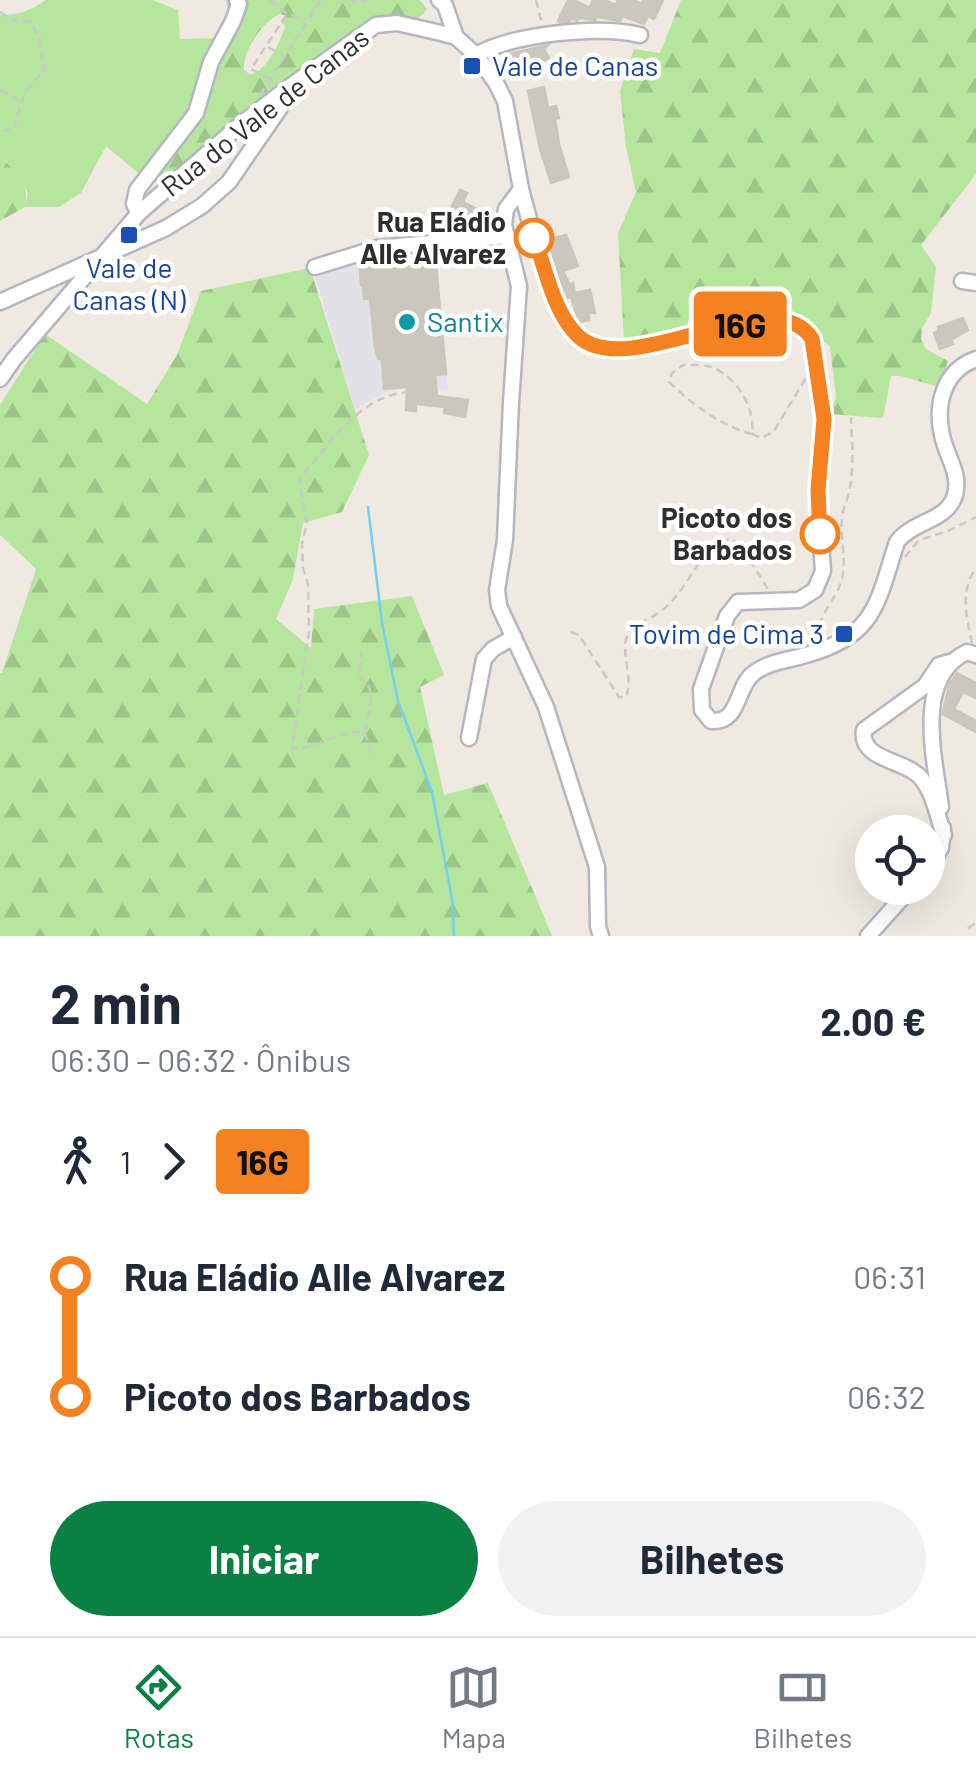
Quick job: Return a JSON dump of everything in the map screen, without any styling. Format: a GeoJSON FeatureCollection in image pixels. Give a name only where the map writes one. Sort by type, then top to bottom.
{"type":"FeatureCollection","features":[{"type":"Feature","properties":{"kind":"street"},"geometry":{"type":"LineString","coordinates":[[0,379],[139,212],[134,204],[137,190],[196,113],[211,62],[233,21],[237,0]]}},
{"type":"Feature","properties":{"kind":"street"},"geometry":{"type":"LineString","coordinates":[[439,0],[456,38]]}},
{"type":"Feature","properties":{"kind":"street","name":"Rua do Vale de Canas"},"geometry":{"type":"LineString","coordinates":[[139,212],[241,124],[376,25],[415,26],[456,38],[476,55],[496,83],[505,101],[520,189],[560,308],[574,331],[593,346],[628,349],[776,318],[791,321],[807,332],[812,339],[824,419],[818,490],[823,571],[814,590],[798,600],[738,602],[727,616],[701,688],[700,702],[711,721],[726,719],[733,712],[748,678],[758,670],[846,640],[866,622],[877,605],[897,542],[911,527],[948,509],[954,499],[955,469],[940,426],[942,394],[958,366],[976,358]]}},
{"type":"Feature","properties":{"kind":"street"},"geometry":{"type":"LineString","coordinates":[[476,55],[492,46],[544,36],[624,31],[640,35]]}},
{"type":"Feature","properties":{"kind":"street"},"geometry":{"type":"LineString","coordinates":[[0,302],[166,228],[202,206],[228,182],[282,105],[285,90]]}},
{"type":"Feature","properties":{"kind":"street"},"geometry":{"type":"LineString","coordinates":[[520,189],[506,209],[504,225],[519,286],[505,540],[497,590],[499,606],[546,707],[596,867],[601,936]]}},
{"type":"Feature","properties":{"kind":"street"},"geometry":{"type":"LineString","coordinates":[[316,267],[376,248],[507,236]]}},
{"type":"Feature","properties":{"kind":"street"},"geometry":{"type":"LineString","coordinates":[[469,738],[484,660],[493,648],[514,637]]}},
{"type":"Feature","properties":{"kind":"street"},"geometry":{"type":"LineString","coordinates":[[936,815],[917,773],[878,755],[862,737],[864,730],[925,686],[939,665],[967,652],[975,654]]}},
{"type":"Feature","properties":{"kind":"street"},"geometry":{"type":"LineString","coordinates":[[942,815],[932,739],[933,696],[950,662]]}},
{"type":"Feature","properties":{"kind":"street"},"geometry":{"type":"LineString","coordinates":[[868,936],[896,905]]}},
{"type":"Feature","properties":{"kind":"path"},"geometry":{"type":"LineString","coordinates":[[270,0],[288,14],[307,19]]}},
{"type":"Feature","properties":{"kind":"path"},"geometry":{"type":"LineString","coordinates":[[258,98],[321,0]]}},
{"type":"Feature","properties":{"kind":"path"},"geometry":{"type":"LineString","coordinates":[[348,0],[368,0]]}},
{"type":"Feature","properties":{"kind":"path"},"geometry":{"type":"LineString","coordinates":[[536,0],[544,36]]}},
{"type":"Feature","properties":{"kind":"path"},"geometry":{"type":"LineString","coordinates":[[0,12],[14,21],[30,21],[40,40],[44,71],[25,91],[13,130],[0,131]]}},
{"type":"Feature","properties":{"kind":"path"},"geometry":{"type":"LineString","coordinates":[[270,79],[251,69],[288,14]]}},
{"type":"Feature","properties":{"kind":"path"},"geometry":{"type":"LineString","coordinates":[[266,46],[285,57]]}},
{"type":"Feature","properties":{"kind":"path"},"geometry":{"type":"LineString","coordinates":[[0,90],[20,102]]}},
{"type":"Feature","properties":{"kind":"path"},"geometry":{"type":"LineString","coordinates":[[752,434],[754,419],[746,399],[730,378],[712,366],[682,365],[672,373],[669,382],[678,391],[730,428],[762,438],[774,431],[801,382],[816,366]]}},
{"type":"Feature","properties":{"kind":"path"},"geometry":{"type":"LineString","coordinates":[[365,733],[350,730],[304,750],[292,750],[309,632],[302,544],[307,522],[300,479],[354,416],[384,396],[411,392]]}},
{"type":"Feature","properties":{"kind":"path"},"geometry":{"type":"LineString","coordinates":[[815,652],[821,619],[839,590],[844,571],[842,514],[853,459],[851,417]]}},
{"type":"Feature","properties":{"kind":"path"},"geometry":{"type":"LineString","coordinates":[[902,560],[920,540],[976,517]]}},
{"type":"Feature","properties":{"kind":"path"},"geometry":{"type":"LineString","coordinates":[[571,632],[579,635],[619,698],[626,697],[626,641],[630,631],[662,610],[721,540],[732,539],[743,548],[774,600]]}},
{"type":"Feature","properties":{"kind":"path"},"geometry":{"type":"LineString","coordinates":[[975,654],[966,619],[966,592],[976,568]]}},
{"type":"Feature","properties":{"kind":"path"},"geometry":{"type":"LineString","coordinates":[[362,650],[358,677],[370,687],[365,733],[371,753]]}},
{"type":"Feature","properties":{"kind":"path"},"geometry":{"type":"LineString","coordinates":[[968,928],[976,923]]}},
{"type":"Feature","properties":{"kind":"shaded area"},"geometry":{"type":"Polygon","coordinates":[[[436,256],[448,390],[411,388],[385,392],[355,410],[313,269],[436,256]]]}},
{"type":"Feature","properties":{"kind":"green space"},"geometry":{"type":"Polygon","coordinates":[[[46,0],[152,0],[178,10],[180,39],[220,38],[216,66],[149,182],[106,146],[81,193],[59,207],[25,207],[28,193],[0,157],[0,15],[24,12],[46,0]]]}},
{"type":"Feature","properties":{"kind":"green space"},"geometry":{"type":"Polygon","coordinates":[[[226,0],[420,0],[427,9],[410,23],[341,39],[177,174],[164,182],[149,182],[207,95],[228,9],[226,0]],[[287,16],[273,18],[255,38],[245,62],[244,70],[248,73],[256,73],[267,62],[281,38],[287,16]]]}},
{"type":"Feature","properties":{"kind":"green space"},"geometry":{"type":"Polygon","coordinates":[[[681,0],[976,0],[976,174],[921,245],[936,267],[931,313],[922,328],[921,340],[926,349],[948,361],[939,387],[891,376],[883,418],[830,414],[836,398],[830,346],[808,321],[789,315],[624,342],[618,233],[636,192],[620,91],[634,49],[660,53],[681,0]]]}},
{"type":"Feature","properties":{"kind":"green space"},"geometry":{"type":"Polygon","coordinates":[[[0,157],[20,179],[26,199],[25,207],[0,221],[0,157]]]}},
{"type":"Feature","properties":{"kind":"green space"},"geometry":{"type":"Polygon","coordinates":[[[310,268],[369,455],[342,512],[303,523],[293,579],[276,619],[311,648],[314,609],[412,596],[444,675],[420,687],[444,795],[488,783],[552,936],[0,936],[0,673],[36,569],[0,535],[0,405],[45,334],[147,404],[177,355],[201,291],[310,268]]]}},
{"type":"Feature","properties":{"kind":"building"},"geometry":{"type":"Polygon","coordinates":[[[568,0],[590,8],[593,0],[616,5],[618,0],[642,4],[644,0],[663,0],[654,19],[648,16],[644,24],[622,16],[620,21],[597,17],[560,22],[568,0]]]}},
{"type":"Feature","properties":{"kind":"building"},"geometry":{"type":"Polygon","coordinates":[[[548,45],[544,49],[549,58],[537,64],[529,62],[517,70],[509,54],[548,45]]]}},
{"type":"Feature","properties":{"kind":"building"},"geometry":{"type":"Polygon","coordinates":[[[544,87],[548,108],[556,106],[559,144],[569,177],[551,183],[528,91],[544,87]]]}},
{"type":"Feature","properties":{"kind":"building"},"geometry":{"type":"Polygon","coordinates":[[[460,190],[467,193],[463,202],[477,209],[467,229],[445,220],[460,190]]]}},
{"type":"Feature","properties":{"kind":"building"},"geometry":{"type":"Polygon","coordinates":[[[566,235],[578,266],[563,271],[570,285],[573,283],[575,293],[590,290],[595,313],[588,313],[589,320],[580,322],[546,240],[566,235]]]}},
{"type":"Feature","properties":{"kind":"building","name":"Santix"},"geometry":{"type":"Polygon","coordinates":[[[436,264],[446,374],[435,375],[437,396],[468,400],[465,417],[444,413],[445,407],[416,404],[416,411],[406,410],[407,387],[384,389],[370,298],[364,299],[361,285],[360,267],[436,264]]]}},
{"type":"Feature","properties":{"kind":"building"},"geometry":{"type":"Polygon","coordinates":[[[963,318],[968,330],[951,340],[953,344],[940,349],[934,333],[939,331],[938,327],[963,318]]]}},
{"type":"Feature","properties":{"kind":"building"},"geometry":{"type":"Polygon","coordinates":[[[957,673],[976,683],[976,698],[963,692],[954,709],[976,721],[976,732],[943,714],[949,685],[957,673]]]}},
{"type":"Feature","properties":{"kind":"waterway"},"geometry":{"type":"LineString","coordinates":[[368,507],[382,623],[398,701],[432,792],[452,899],[454,936]]}},
{"type":"Feature","properties":{"kind":"bus line","name":"16G"},"geometry":{"type":"LineString","coordinates":[[534,238],[567,323],[593,346],[628,349],[776,318],[791,321],[807,332],[812,339],[824,419],[818,490],[820,534]]}},
{"type":"Feature","properties":{"kind":"place","name":"Vale de Canas"},"geometry":{"type":"Point","coordinates":[472,66]}},
{"type":"Feature","properties":{"kind":"place","name":"Vale de Canas (N)"},"geometry":{"type":"Point","coordinates":[129,235]}},
{"type":"Feature","properties":{"kind":"place","name":"Rua Eládio Alle Alvarez"},"geometry":{"type":"Point","coordinates":[534,238]}},
{"type":"Feature","properties":{"kind":"place","name":"Santix"},"geometry":{"type":"Point","coordinates":[407,322]}},
{"type":"Feature","properties":{"kind":"place","name":"Picoto dos Barbados"},"geometry":{"type":"Point","coordinates":[820,534]}},
{"type":"Feature","properties":{"kind":"place","name":"Tovim de Cima 3"},"geometry":{"type":"Point","coordinates":[844,634]}}]}
